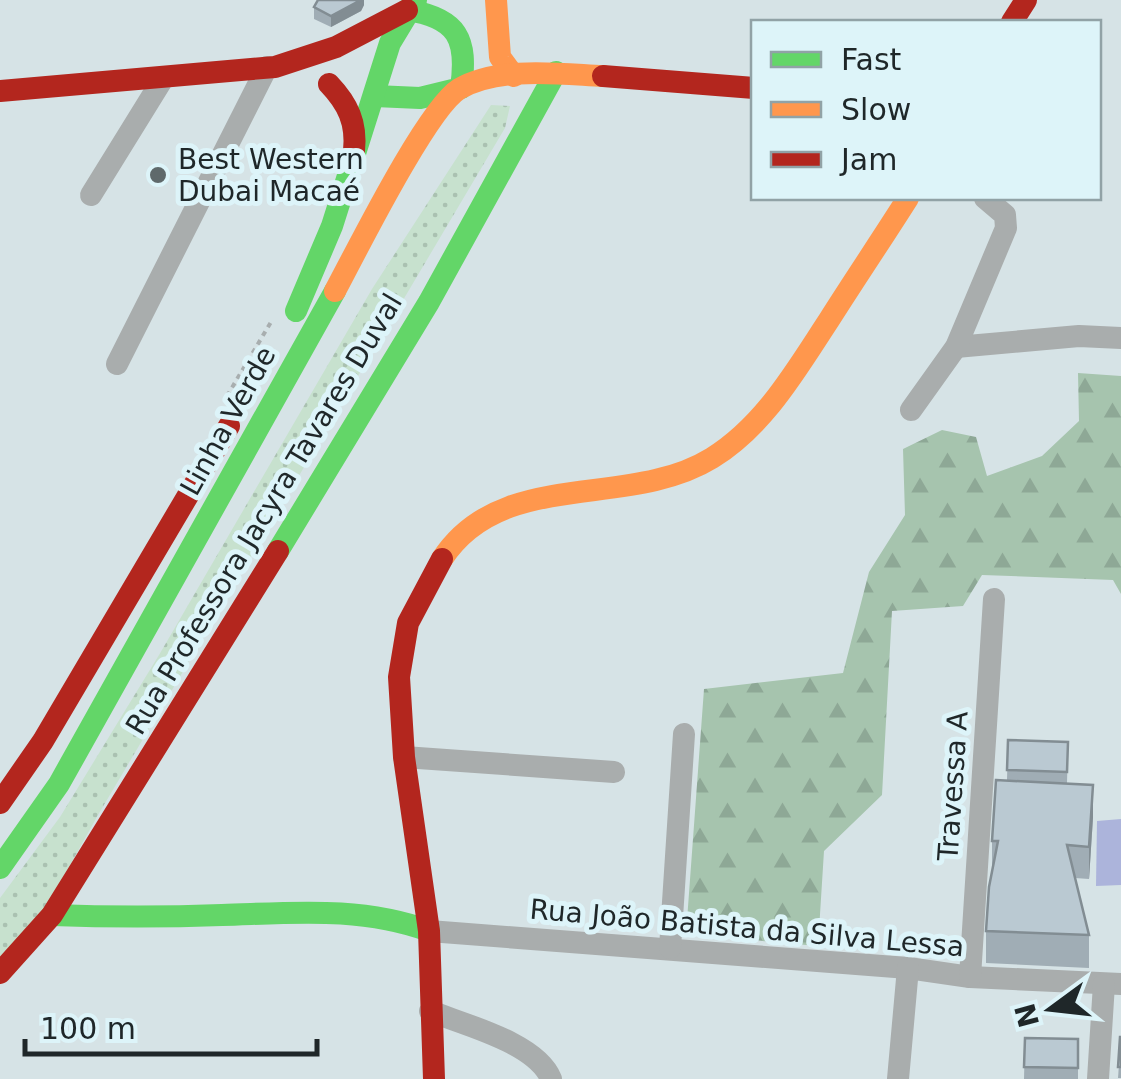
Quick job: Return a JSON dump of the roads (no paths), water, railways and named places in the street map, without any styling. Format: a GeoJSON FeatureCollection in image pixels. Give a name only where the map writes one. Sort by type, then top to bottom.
{"type":"FeatureCollection","features":[{"type":"Feature","properties":{"kind":"main road"},"geometry":{"type":"LineString","coordinates":[[496,0],[500,57],[514,76]]}},
{"type":"Feature","properties":{"kind":"main road"},"geometry":{"type":"LineString","coordinates":[[0,91],[271,67],[336,47],[412,5],[453,27],[466,62],[460,88]]}},
{"type":"Feature","properties":{"kind":"main road","name":"Linha Verde"},"geometry":{"type":"LineString","coordinates":[[284,330],[304,296],[350,177],[390,43],[412,5]]}},
{"type":"Feature","properties":{"kind":"main road"},"geometry":{"type":"LineString","coordinates":[[271,67],[375,96],[420,98],[514,76],[556,72],[751,88]]}},
{"type":"Feature","properties":{"kind":"main road","name":"Rua Professora Jacyra Tavares Duval"},"geometry":{"type":"LineString","coordinates":[[0,973],[52,916],[430,302],[556,72]]}},
{"type":"Feature","properties":{"kind":"main road"},"geometry":{"type":"LineString","coordinates":[[329,84],[349,104],[352,114],[356,142],[350,177]]}},
{"type":"Feature","properties":{"kind":"main road","name":"Linha Verde"},"geometry":{"type":"LineString","coordinates":[[0,868],[59,784],[418,142],[460,88]]}},
{"type":"Feature","properties":{"kind":"main road"},"geometry":{"type":"LineString","coordinates":[[434,1079],[429,931],[404,757],[400,678],[408,623],[430,577],[452,542],[478,520],[556,495],[684,472],[712,458],[742,435],[781,394],[907,200]]}},
{"type":"Feature","properties":{"kind":"main road","name":"Linha Verde"},"geometry":{"type":"LineString","coordinates":[[0,802],[43,741],[244,398]]}},
{"type":"Feature","properties":{"kind":"main road"},"geometry":{"type":"LineString","coordinates":[[52,916],[352,912],[395,918],[429,931]]}},
{"type":"Feature","properties":{"kind":"street"},"geometry":{"type":"LineString","coordinates":[[117,364],[271,67]]}},
{"type":"Feature","properties":{"kind":"street"},"geometry":{"type":"LineString","coordinates":[[91,195],[164,78]]}},
{"type":"Feature","properties":{"kind":"street"},"geometry":{"type":"LineString","coordinates":[[911,410],[956,346],[1006,228],[1005,215],[987,200]]}},
{"type":"Feature","properties":{"kind":"street"},"geometry":{"type":"LineString","coordinates":[[956,346],[1079,336],[1121,338]]}},
{"type":"Feature","properties":{"kind":"street","name":"Travessa A"},"geometry":{"type":"LineString","coordinates":[[970,977],[994,599]]}},
{"type":"Feature","properties":{"kind":"street"},"geometry":{"type":"LineString","coordinates":[[670,948],[684,734]]}},
{"type":"Feature","properties":{"kind":"street"},"geometry":{"type":"LineString","coordinates":[[404,757],[614,772]]}},
{"type":"Feature","properties":{"kind":"street","name":"Rua João Batista da Silva Lessa"},"geometry":{"type":"LineString","coordinates":[[429,931],[908,968],[970,977],[1113,984]]}},
{"type":"Feature","properties":{"kind":"street"},"geometry":{"type":"LineString","coordinates":[[898,1079],[908,968]]}},
{"type":"Feature","properties":{"kind":"street"},"geometry":{"type":"LineString","coordinates":[[1098,1079],[1113,984]]}},
{"type":"Feature","properties":{"kind":"street"},"geometry":{"type":"LineString","coordinates":[[430,1011],[529,1052],[544,1065],[551,1079]]}},
{"type":"Feature","properties":{"kind":"water"},"geometry":{"type":"Polygon","coordinates":[[[1121,819],[1121,885],[1096,886],[1097,821],[1121,819]]]}},
{"type":"Feature","properties":{"kind":"place","name":"Best Western Dubai Macaé"},"geometry":{"type":"Point","coordinates":[158,175]}}]}
